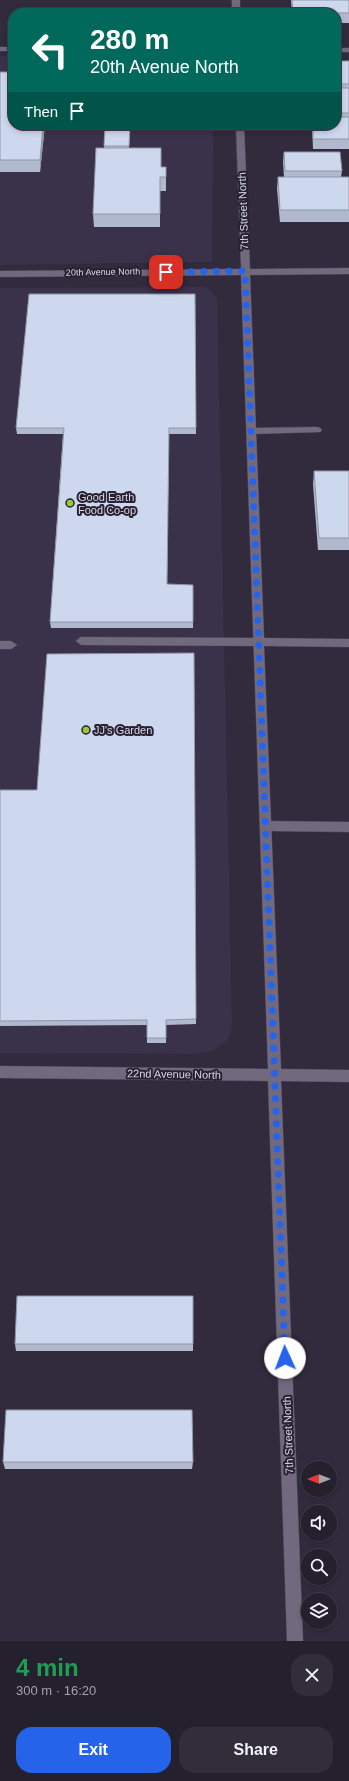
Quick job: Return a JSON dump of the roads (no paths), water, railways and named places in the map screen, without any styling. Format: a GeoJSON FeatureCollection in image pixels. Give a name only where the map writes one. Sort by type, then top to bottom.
{"type":"FeatureCollection","features":[{"type":"Feature","properties":{"kind":"street","name":"7th Street North"},"geometry":{"type":"LineString","coordinates":[[240,130],[267,826],[295,1641]]}},
{"type":"Feature","properties":{"kind":"street","name":"20th Avenue North"},"geometry":{"type":"LineString","coordinates":[[0,274],[349,271]]}},
{"type":"Feature","properties":{"kind":"street"},"geometry":{"type":"LineString","coordinates":[[252,431],[317,430]]}},
{"type":"Feature","properties":{"kind":"street"},"geometry":{"type":"LineString","coordinates":[[81,641],[349,643]]}},
{"type":"Feature","properties":{"kind":"street"},"geometry":{"type":"LineString","coordinates":[[267,826],[349,827]]}},
{"type":"Feature","properties":{"kind":"street","name":"22nd Avenue North"},"geometry":{"type":"LineString","coordinates":[[0,1072],[349,1076]]}},
{"type":"Feature","properties":{"kind":"place","name":"Good Earth Food Co-op"},"geometry":{"type":"Point","coordinates":[70,503]}},
{"type":"Feature","properties":{"kind":"place","name":"JJ's Garden"},"geometry":{"type":"Point","coordinates":[86,730]}}]}
